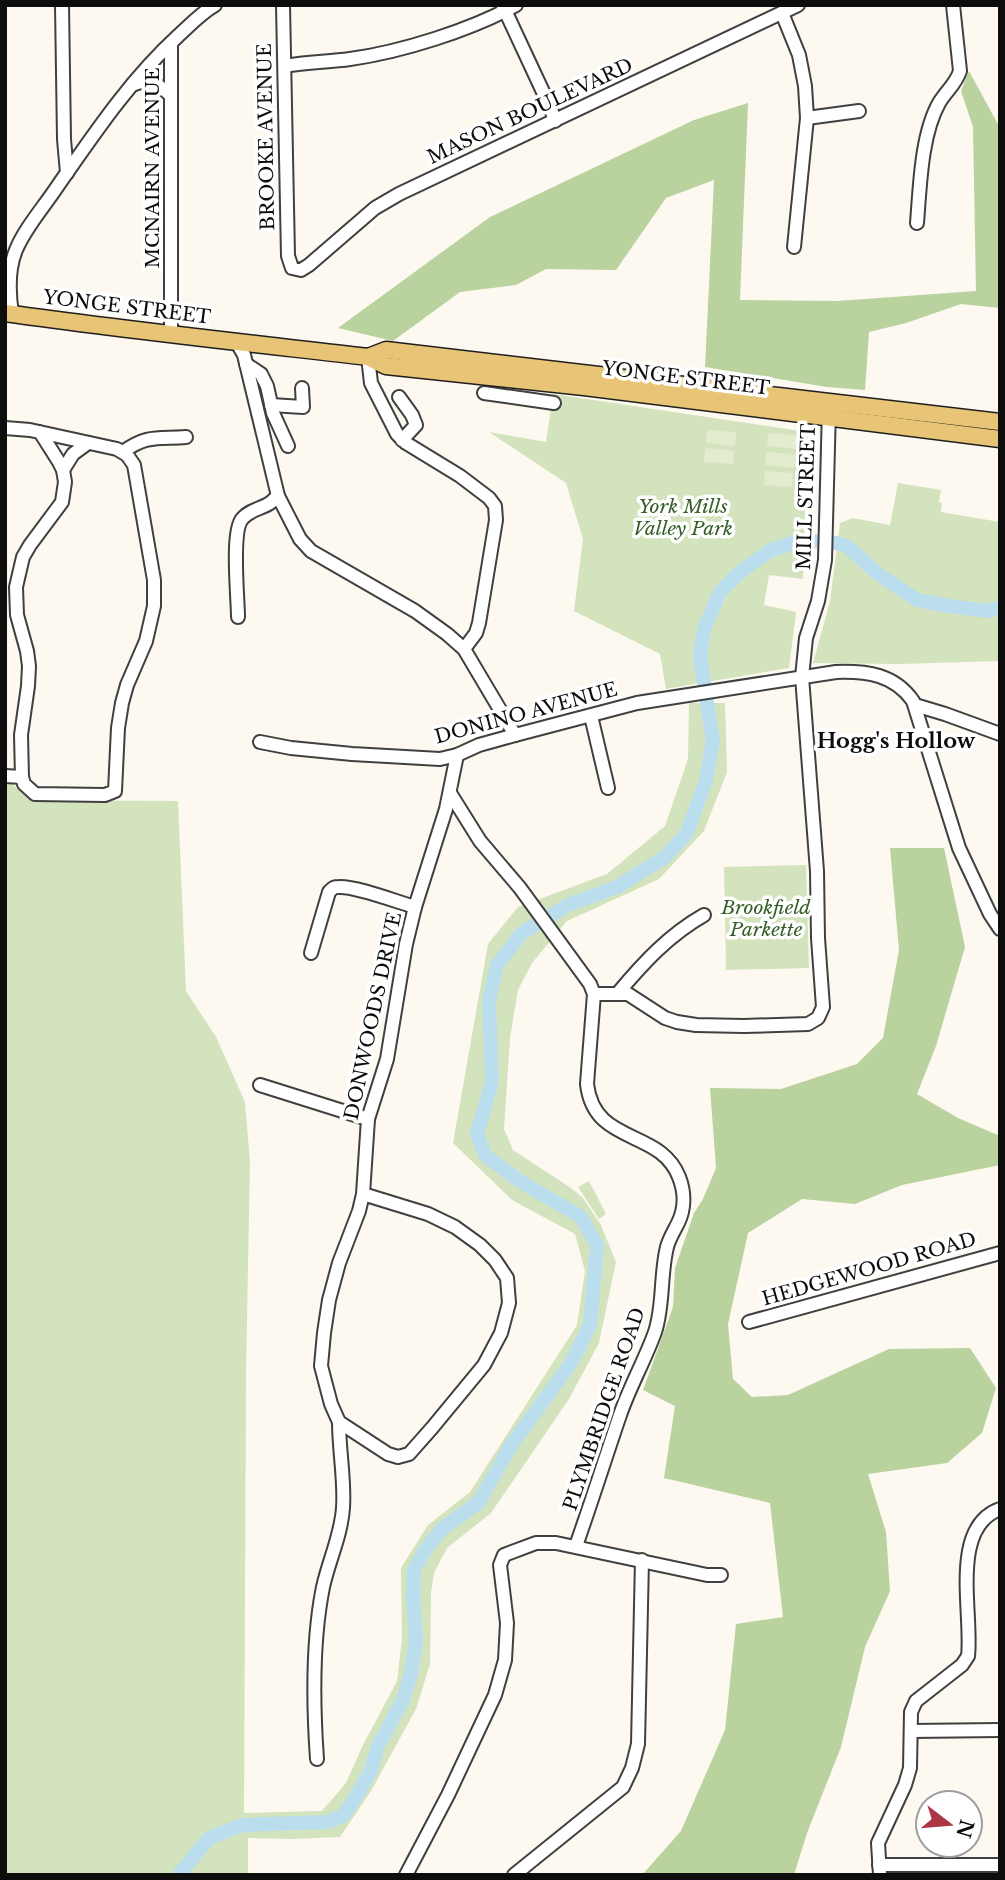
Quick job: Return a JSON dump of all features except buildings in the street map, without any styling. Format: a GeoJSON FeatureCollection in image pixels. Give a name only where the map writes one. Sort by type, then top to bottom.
{"type":"FeatureCollection","features":[{"type":"Feature","properties":{"kind":"main road","name":"YONGE STREET"},"geometry":{"type":"LineString","coordinates":[[8,314],[369,357],[386,350],[533,374],[829,409],[1000,422]]}},
{"type":"Feature","properties":{"kind":"main road","name":"YONGE STREET"},"geometry":{"type":"LineString","coordinates":[[829,409],[1000,439]]}},
{"type":"Feature","properties":{"kind":"street"},"geometry":{"type":"LineString","coordinates":[[62,5],[67,173]]}},
{"type":"Feature","properties":{"kind":"street","name":"BROOKE AVENUE"},"geometry":{"type":"LineString","coordinates":[[283,5],[288,256],[292,268]]}},
{"type":"Feature","properties":{"kind":"street","name":"MASON BOULEVARD"},"geometry":{"type":"LineString","coordinates":[[292,268],[306,268],[383,203],[422,182],[798,5]]}},
{"type":"Feature","properties":{"kind":"street"},"geometry":{"type":"LineString","coordinates":[[917,223],[923,157],[930,128],[939,103],[957,80],[960,71],[953,5]]}},
{"type":"Feature","properties":{"kind":"street"},"geometry":{"type":"LineString","coordinates":[[8,314],[15,251],[27,230],[91,138],[132,85],[171,43],[214,6]]}},
{"type":"Feature","properties":{"kind":"street"},"geometry":{"type":"LineString","coordinates":[[285,66],[349,60],[398,48],[440,36],[508,7],[555,121]]}},
{"type":"Feature","properties":{"kind":"street"},"geometry":{"type":"LineString","coordinates":[[782,13],[799,55],[807,118],[794,247]]}},
{"type":"Feature","properties":{"kind":"street","name":"MCNAIRN AVENUE"},"geometry":{"type":"LineString","coordinates":[[171,43],[171,335]]}},
{"type":"Feature","properties":{"kind":"street"},"geometry":{"type":"LineString","coordinates":[[132,85],[152,82],[162,86],[171,96]]}},
{"type":"Feature","properties":{"kind":"street"},"geometry":{"type":"LineString","coordinates":[[807,118],[859,111]]}},
{"type":"Feature","properties":{"kind":"street"},"geometry":{"type":"LineString","coordinates":[[64,131],[70,138],[91,138]]}},
{"type":"Feature","properties":{"kind":"street"},"geometry":{"type":"LineString","coordinates":[[236,341],[244,355],[278,496],[300,539],[311,551],[415,611],[464,649],[515,735]]}},
{"type":"Feature","properties":{"kind":"street"},"geometry":{"type":"LineString","coordinates":[[369,357],[371,383],[402,440],[460,477],[489,498],[495,506],[496,520],[479,623],[476,633],[464,649]]}},
{"type":"Feature","properties":{"kind":"street"},"geometry":{"type":"LineString","coordinates":[[246,364],[261,374],[267,386],[275,419],[288,446]]}},
{"type":"Feature","properties":{"kind":"street"},"geometry":{"type":"LineString","coordinates":[[531,400],[533,374]]}},
{"type":"Feature","properties":{"kind":"street"},"geometry":{"type":"LineString","coordinates":[[271,405],[303,407],[302,388]]}},
{"type":"Feature","properties":{"kind":"street"},"geometry":{"type":"LineString","coordinates":[[484,393],[554,402]]}},
{"type":"Feature","properties":{"kind":"street"},"geometry":{"type":"LineString","coordinates":[[399,397],[416,425],[402,440]]}},
{"type":"Feature","properties":{"kind":"street","name":"MILL STREET"},"geometry":{"type":"LineString","coordinates":[[618,993],[628,994],[665,1018],[696,1025],[808,1024],[818,1018],[823,1007],[817,871],[802,677],[806,638],[818,601],[825,560],[829,409]]}},
{"type":"Feature","properties":{"kind":"street"},"geometry":{"type":"LineString","coordinates":[[5,428],[40,432],[124,452],[134,465],[155,596],[149,633],[122,703],[115,791],[105,795],[35,794],[24,784],[22,777],[21,735],[29,666],[16,615],[16,587],[26,552],[62,502],[65,482],[63,470],[40,432]]}},
{"type":"Feature","properties":{"kind":"street"},"geometry":{"type":"LineString","coordinates":[[124,452],[145,439],[186,437]]}},
{"type":"Feature","properties":{"kind":"street"},"geometry":{"type":"LineString","coordinates":[[63,470],[73,454],[88,443]]}},
{"type":"Feature","properties":{"kind":"street"},"geometry":{"type":"LineString","coordinates":[[238,617],[238,526],[250,512],[278,496]]}},
{"type":"Feature","properties":{"kind":"street","name":"DONINO AVENUE"},"geometry":{"type":"LineString","coordinates":[[260,742],[352,754],[440,759],[479,745],[637,703],[846,672],[883,677],[901,686],[915,705]]}},
{"type":"Feature","properties":{"kind":"street"},"geometry":{"type":"LineString","coordinates":[[915,705],[1000,734]]}},
{"type":"Feature","properties":{"kind":"street"},"geometry":{"type":"LineString","coordinates":[[915,705],[959,848],[990,914],[1000,929]]}},
{"type":"Feature","properties":{"kind":"street"},"geometry":{"type":"LineString","coordinates":[[591,716],[608,788]]}},
{"type":"Feature","properties":{"kind":"street","name":"DONWOODS DRIVE"},"geometry":{"type":"LineString","coordinates":[[317,1759],[316,1658],[319,1618],[323,1587],[339,1536],[343,1508],[340,1422],[331,1404],[321,1366],[324,1333],[339,1263],[363,1194],[369,1119],[387,1059],[399,982],[415,907],[450,793],[457,755]]}},
{"type":"Feature","properties":{"kind":"street"},"geometry":{"type":"LineString","coordinates":[[5,776],[22,777]]}},
{"type":"Feature","properties":{"kind":"street"},"geometry":{"type":"LineString","coordinates":[[450,793],[480,841],[563,945],[594,993],[618,993],[663,943],[704,915]]}},
{"type":"Feature","properties":{"kind":"street"},"geometry":{"type":"LineString","coordinates":[[311,953],[329,892],[334,888],[354,889],[415,907]]}},
{"type":"Feature","properties":{"kind":"street","name":"PLYMBRIDGE ROAD"},"geometry":{"type":"LineString","coordinates":[[576,1546],[620,1415],[655,1331],[660,1310],[666,1250],[681,1215],[684,1197],[679,1177],[669,1160],[653,1147],[604,1121],[597,1115],[588,1098],[587,1066],[594,993]]}},
{"type":"Feature","properties":{"kind":"street"},"geometry":{"type":"LineString","coordinates":[[260,1085],[369,1119]]}},
{"type":"Feature","properties":{"kind":"street"},"geometry":{"type":"LineString","coordinates":[[340,1422],[388,1454],[398,1457],[409,1454],[484,1365],[501,1333],[509,1303],[507,1278],[495,1260],[455,1227],[428,1214],[363,1194]]}},
{"type":"Feature","properties":{"kind":"street","name":"HEDGEWOOD ROAD"},"geometry":{"type":"LineString","coordinates":[[750,1322],[1000,1253]]}},
{"type":"Feature","properties":{"kind":"street"},"geometry":{"type":"LineString","coordinates":[[1000,1508],[982,1519],[971,1539],[967,1562],[968,1656],[962,1665],[924,1692],[916,1701],[911,1712],[910,1768],[878,1843],[880,1870],[1000,1865]]}},
{"type":"Feature","properties":{"kind":"street"},"geometry":{"type":"LineString","coordinates":[[406,1875],[495,1695],[505,1660],[508,1623],[499,1565],[505,1555],[536,1543],[556,1543],[707,1575],[721,1575]]}},
{"type":"Feature","properties":{"kind":"street"},"geometry":{"type":"LineString","coordinates":[[514,1875],[623,1787],[632,1768],[638,1744],[642,1560]]}},
{"type":"Feature","properties":{"kind":"street"},"geometry":{"type":"LineString","coordinates":[[911,1731],[1000,1730]]}},
{"type":"Feature","properties":{"kind":"green space"},"geometry":{"type":"Polygon","coordinates":[[[969,71],[1000,128],[1000,308],[961,304],[906,323],[869,332],[865,390],[827,387],[705,367],[714,180],[666,198],[616,270],[546,269],[516,285],[460,292],[393,341],[338,328],[490,217],[694,120],[748,103],[740,300],[837,301],[976,291],[973,127],[961,91],[969,71]]]}},
{"type":"Feature","properties":{"kind":"green space","name":"York Mills Valley Park"},"geometry":{"type":"Polygon","coordinates":[[[553,394],[808,432],[803,579],[769,575],[764,605],[796,612],[789,668],[666,689],[660,654],[574,611],[583,539],[566,483],[489,432],[546,442],[553,394]]]}},
{"type":"Feature","properties":{"kind":"green space"},"geometry":{"type":"Polygon","coordinates":[[[707,430],[736,432],[735,446],[706,443],[707,430]]]}},
{"type":"Feature","properties":{"kind":"green space"},"geometry":{"type":"Polygon","coordinates":[[[768,433],[797,435],[796,449],[767,446],[768,433]]]}},
{"type":"Feature","properties":{"kind":"green space"},"geometry":{"type":"Polygon","coordinates":[[[705,448],[734,451],[733,464],[704,462],[705,448]]]}},
{"type":"Feature","properties":{"kind":"green space"},"geometry":{"type":"Polygon","coordinates":[[[766,452],[795,454],[794,468],[765,465],[766,452]]]}},
{"type":"Feature","properties":{"kind":"green space"},"geometry":{"type":"Polygon","coordinates":[[[765,471],[793,473],[792,487],[764,485],[765,471]]]}},
{"type":"Feature","properties":{"kind":"green space"},"geometry":{"type":"Polygon","coordinates":[[[898,483],[941,490],[941,512],[1000,522],[1000,661],[813,663],[830,601],[840,523],[853,518],[890,525],[898,483]]]}},
{"type":"Feature","properties":{"kind":"green space"},"geometry":{"type":"Polygon","coordinates":[[[689,703],[725,703],[727,772],[704,831],[659,879],[567,921],[532,963],[518,990],[510,1038],[504,1129],[513,1150],[583,1198],[601,1225],[616,1262],[599,1343],[569,1399],[491,1513],[447,1548],[434,1573],[431,1593],[430,1664],[416,1709],[371,1791],[340,1837],[248,1838],[248,1875],[5,1875],[5,782],[10,782],[30,800],[178,801],[186,991],[216,1037],[245,1102],[250,1161],[244,1813],[322,1811],[346,1783],[397,1681],[402,1638],[401,1568],[428,1525],[470,1492],[577,1325],[585,1271],[575,1234],[512,1200],[453,1143],[488,944],[518,907],[607,874],[665,826],[688,759],[689,703]]]}},
{"type":"Feature","properties":{"kind":"green space"},"geometry":{"type":"Polygon","coordinates":[[[890,848],[944,848],[965,947],[936,1046],[917,1094],[958,1118],[1000,1136],[1000,1165],[902,1185],[855,1204],[802,1199],[748,1233],[728,1324],[733,1379],[752,1397],[788,1395],[889,1349],[970,1348],[996,1388],[982,1433],[947,1463],[868,1474],[886,1532],[890,1591],[865,1647],[841,1747],[807,1833],[794,1875],[642,1875],[681,1831],[725,1730],[736,1624],[783,1617],[770,1503],[664,1478],[675,1406],[643,1390],[673,1307],[675,1268],[694,1213],[716,1168],[710,1088],[781,1089],[857,1064],[883,1038],[899,950],[890,848]]]}},
{"type":"Feature","properties":{"kind":"green space","name":"Brookfield Parkette"},"geometry":{"type":"Polygon","coordinates":[[[806,865],[809,968],[726,970],[724,867],[806,865]]]}},
{"type":"Feature","properties":{"kind":"green space"},"geometry":{"type":"Polygon","coordinates":[[[589,1181],[606,1214],[599,1219],[578,1187],[589,1181]]]}},
{"type":"Feature","properties":{"kind":"waterway"},"geometry":{"type":"LineString","coordinates":[[179,1875],[209,1838],[242,1825],[327,1822],[343,1816],[371,1770],[378,1746],[403,1700],[411,1673],[416,1640],[414,1570],[425,1550],[443,1528],[479,1502],[510,1447],[571,1363],[590,1325],[597,1245],[581,1217],[518,1180],[485,1155],[477,1134],[492,1081],[489,1001],[497,965],[522,933],[568,905],[617,887],[665,857],[687,833],[706,780],[713,741],[700,656],[704,629],[720,592],[740,572],[771,550],[802,540],[847,546],[877,573],[917,600],[989,611],[1000,607]]}},
{"type":"Feature","properties":{"kind":"district","name":"Hogg's Hollow"},"geometry":{"type":"Point","coordinates":[896,741]}}]}
